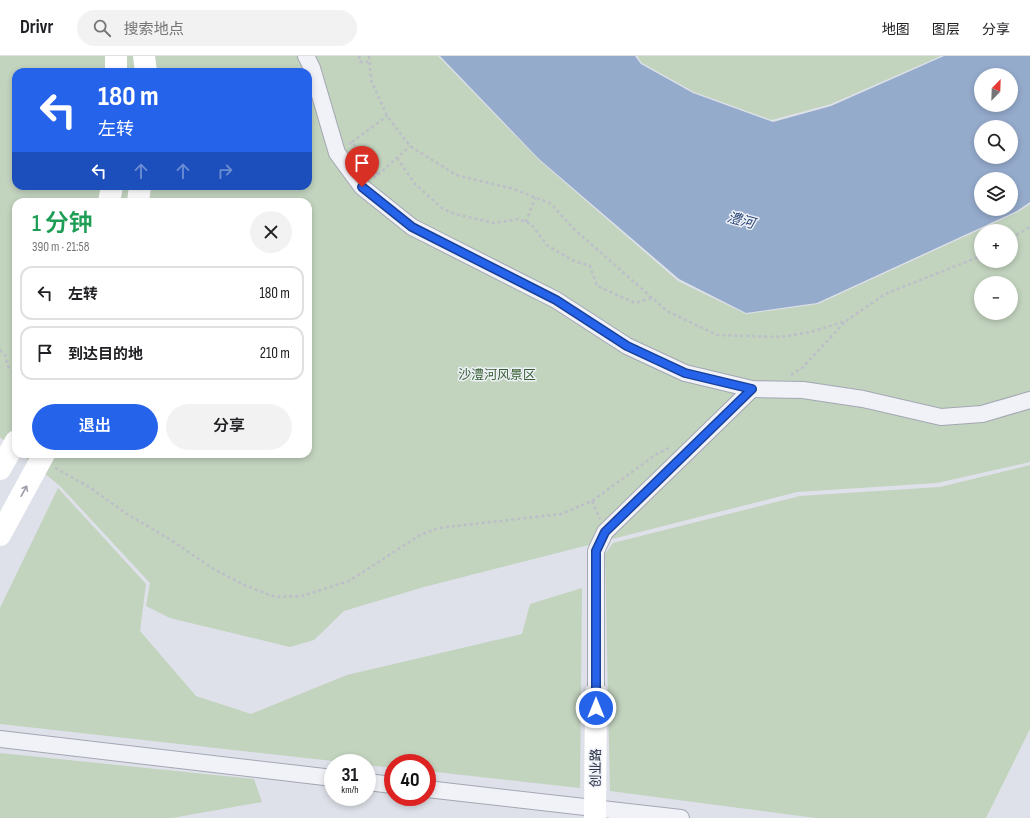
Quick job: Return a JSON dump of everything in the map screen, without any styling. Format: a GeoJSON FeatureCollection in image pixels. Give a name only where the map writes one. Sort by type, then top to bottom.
{"type":"FeatureCollection","features":[{"type":"Feature","properties":{"kind":"main road"},"geometry":{"type":"LineString","coordinates":[[116,56],[116,68]]}},
{"type":"Feature","properties":{"kind":"main road"},"geometry":{"type":"LineString","coordinates":[[144,56],[146,68]]}},
{"type":"Feature","properties":{"kind":"main road"},"geometry":{"type":"LineString","coordinates":[[0,469],[12,448]]}},
{"type":"Feature","properties":{"kind":"main road"},"geometry":{"type":"LineString","coordinates":[[3,530],[42,458]]}},
{"type":"Feature","properties":{"kind":"main road","name":"创业路"},"geometry":{"type":"LineString","coordinates":[[595,813],[596,693]]}},
{"type":"Feature","properties":{"kind":"street"},"geometry":{"type":"LineString","coordinates":[[306,56],[312,68],[337,153],[362,187],[412,227],[556,300],[627,346],[685,373],[752,389],[803,390],[863,399],[941,417],[982,414],[1030,400]]}},
{"type":"Feature","properties":{"kind":"street"},"geometry":{"type":"LineString","coordinates":[[596,693],[596,551],[605,532],[752,389]]}},
{"type":"Feature","properties":{"kind":"street"},"geometry":{"type":"LineString","coordinates":[[0,740],[324,777]]}},
{"type":"Feature","properties":{"kind":"street"},"geometry":{"type":"LineString","coordinates":[[436,790],[595,813],[681,818]]}},
{"type":"Feature","properties":{"kind":"path"},"geometry":{"type":"LineString","coordinates":[[359,56],[360,62],[368,62]]}},
{"type":"Feature","properties":{"kind":"path"},"geometry":{"type":"LineString","coordinates":[[369,56],[368,62],[371,80],[387,116],[410,146],[456,175],[510,188],[550,203],[574,229],[667,311],[717,335],[781,337],[811,332],[846,321]]}},
{"type":"Feature","properties":{"kind":"path"},"geometry":{"type":"LineString","coordinates":[[352,142],[387,116]]}},
{"type":"Feature","properties":{"kind":"path"},"geometry":{"type":"LineString","coordinates":[[378,175],[410,146]]}},
{"type":"Feature","properties":{"kind":"path"},"geometry":{"type":"LineString","coordinates":[[397,158],[415,184],[443,209],[455,214],[494,223],[518,219],[531,224],[548,246],[574,261],[590,266],[597,286],[635,303],[652,298]]}},
{"type":"Feature","properties":{"kind":"path"},"geometry":{"type":"LineString","coordinates":[[526,222],[535,198]]}},
{"type":"Feature","properties":{"kind":"path"},"geometry":{"type":"LineString","coordinates":[[1018,234],[1030,227]]}},
{"type":"Feature","properties":{"kind":"path"},"geometry":{"type":"LineString","coordinates":[[771,389],[802,368],[846,321],[885,294],[974,259]]}},
{"type":"Feature","properties":{"kind":"path"},"geometry":{"type":"LineString","coordinates":[[0,350],[12,371]]}},
{"type":"Feature","properties":{"kind":"path"},"geometry":{"type":"LineString","coordinates":[[45,458],[127,514],[171,540],[212,568],[244,585],[275,598],[302,596],[349,581],[420,535],[438,528],[561,514],[592,500],[658,453],[687,440],[699,440]]}},
{"type":"Feature","properties":{"kind":"green space","name":"沙澧河风景区"},"geometry":{"type":"Polygon","coordinates":[[[0,56],[438,56],[539,160],[678,281],[746,314],[818,304],[974,232],[974,268],[1018,268],[1018,224],[992,224],[1009,216],[1018,216],[1018,212],[1030,204],[1030,462],[937,483],[797,492],[424,587],[344,611],[314,640],[290,647],[170,618],[146,606],[150,583],[60,486],[26,458],[312,458],[312,198],[12,198],[12,447],[0,437],[0,56]]]}},
{"type":"Feature","properties":{"kind":"green space"},"geometry":{"type":"Polygon","coordinates":[[[637,56],[941,56],[831,104],[772,120],[694,92],[642,63],[637,56]]]}},
{"type":"Feature","properties":{"kind":"green space"},"geometry":{"type":"Polygon","coordinates":[[[1030,465],[1030,729],[986,818],[816,818],[610,791],[605,554],[613,543],[800,496],[940,487],[1030,465]]]}},
{"type":"Feature","properties":{"kind":"green space"},"geometry":{"type":"Polygon","coordinates":[[[58,488],[146,584],[140,631],[196,696],[251,714],[347,675],[522,634],[530,604],[582,588],[580,788],[436,772],[436,754],[384,754],[384,767],[376,766],[376,754],[324,754],[324,760],[0,724],[0,608],[58,488]]]}},
{"type":"Feature","properties":{"kind":"green space"},"geometry":{"type":"Polygon","coordinates":[[[0,753],[254,779],[262,802],[172,818],[0,818],[0,753]]]}},
{"type":"Feature","properties":{"kind":"water","name":"澧河"},"geometry":{"type":"Polygon","coordinates":[[[440,56],[635,56],[641,64],[693,93],[773,122],[831,106],[944,56],[1030,56],[1030,202],[1018,210],[1018,172],[974,172],[974,216],[1006,216],[989,224],[974,224],[974,231],[817,303],[746,313],[679,279],[539,159],[440,56]]]}},
{"type":"Feature","properties":{"kind":"route"},"geometry":{"type":"LineString","coordinates":[[362,187],[412,227],[556,300],[627,346],[685,373],[752,389],[605,532],[600,541],[596,551],[596,708]]}}]}
